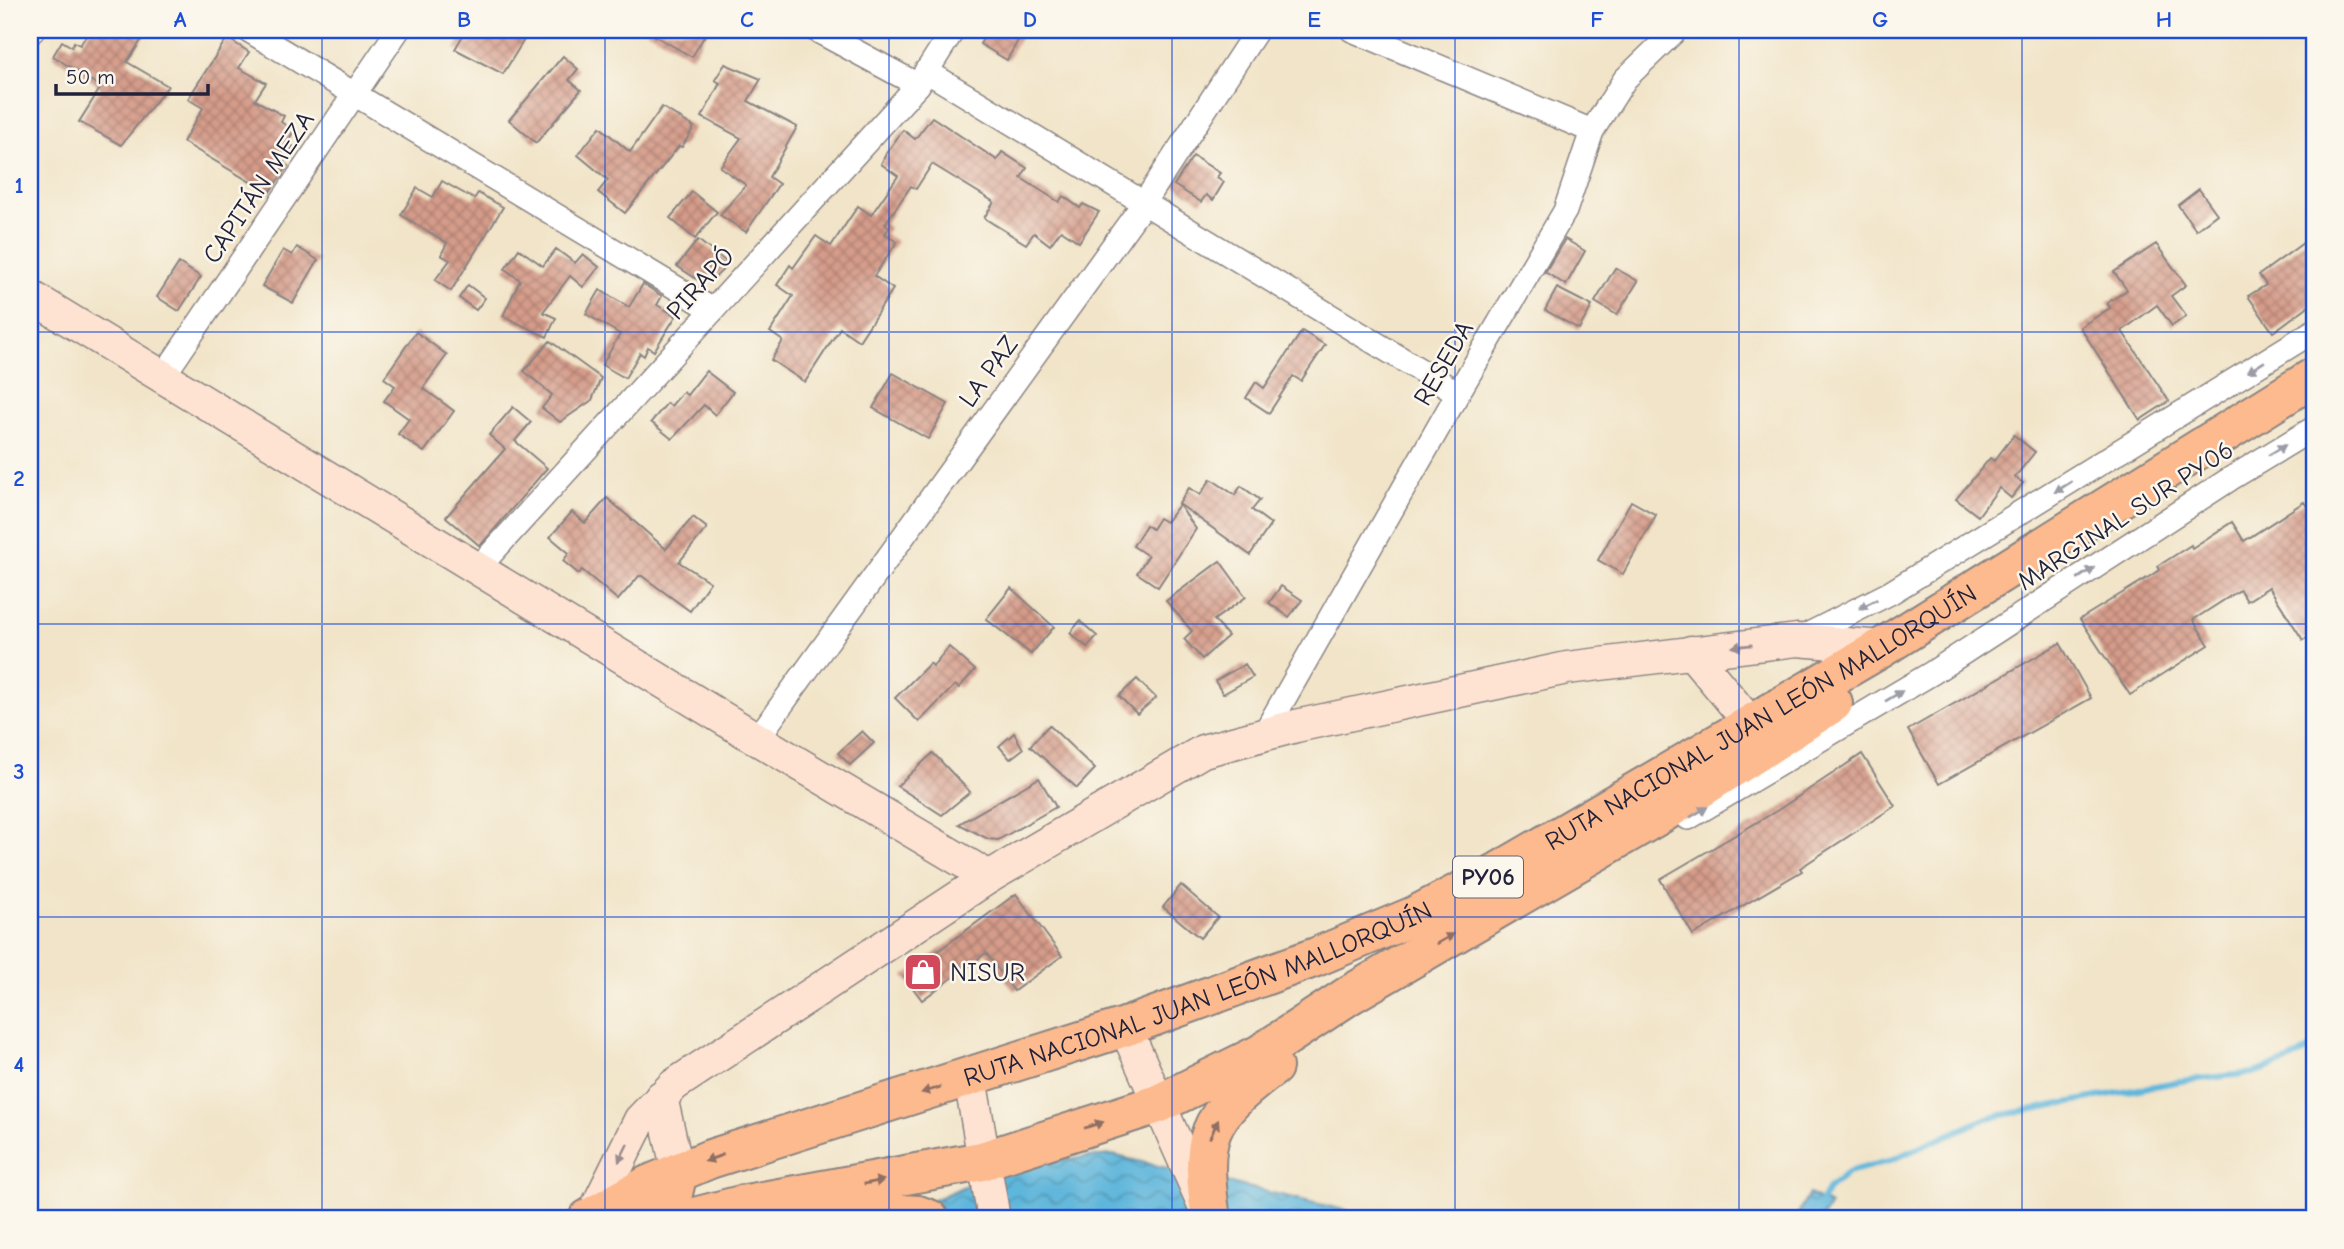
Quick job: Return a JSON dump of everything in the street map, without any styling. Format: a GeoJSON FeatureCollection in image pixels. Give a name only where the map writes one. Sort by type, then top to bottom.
{"type":"FeatureCollection","features":[{"type":"Feature","properties":{"kind":"highway","name":"RUTA NACIONAL JUAN LEÓN MALLORQUÍN"},"geometry":{"type":"LineString","coordinates":[[687,1219],[741,1205],[982,1161],[1158,1104],[1260,1054],[1401,964],[1664,812],[1762,732],[1883,647],[2314,377]]}},
{"type":"Feature","properties":{"kind":"highway","name":"RUTA NACIONAL JUAN LEÓN MALLORQUÍN"},"geometry":{"type":"LineString","coordinates":[[590,1218],[678,1172],[762,1142],[1125,1027],[1316,957],[1414,916],[1762,732],[2314,403]]}},
{"type":"Feature","properties":{"kind":"highway"},"geometry":{"type":"LineString","coordinates":[[1211,1219],[1205,1151],[1213,1127],[1234,1096],[1338,1021],[1401,964]]}},
{"type":"Feature","properties":{"kind":"highway"},"geometry":{"type":"LineString","coordinates":[[647,1219],[672,1198],[678,1172]]}},
{"type":"Feature","properties":{"kind":"highway"},"geometry":{"type":"LineString","coordinates":[[741,1205],[918,1215],[929,1219]]}},
{"type":"Feature","properties":{"kind":"main road"},"geometry":{"type":"LineString","coordinates":[[30,296],[164,375],[757,739],[989,877]]}},
{"type":"Feature","properties":{"kind":"main road"},"geometry":{"type":"LineString","coordinates":[[590,1218],[640,1120],[674,1085],[989,877],[1203,751],[1264,734],[1567,668],[1797,640],[1883,647]]}},
{"type":"Feature","properties":{"kind":"main road"},"geometry":{"type":"LineString","coordinates":[[1691,652],[1762,732]]}},
{"type":"Feature","properties":{"kind":"main road"},"geometry":{"type":"LineString","coordinates":[[1125,1027],[1211,1219]]}},
{"type":"Feature","properties":{"kind":"main road"},"geometry":{"type":"LineString","coordinates":[[970,1078],[994,1219]]}},
{"type":"Feature","properties":{"kind":"main road"},"geometry":{"type":"LineString","coordinates":[[661,1097],[678,1172]]}},
{"type":"Feature","properties":{"kind":"street"},"geometry":{"type":"LineString","coordinates":[[248,30],[713,310]]}},
{"type":"Feature","properties":{"kind":"street","name":"CAPITÁN MEZA"},"geometry":{"type":"LineString","coordinates":[[164,375],[398,30]]}},
{"type":"Feature","properties":{"kind":"street"},"geometry":{"type":"LineString","coordinates":[[816,30],[922,78],[1144,203],[1458,393]]}},
{"type":"Feature","properties":{"kind":"street","name":"PIRAPÓ"},"geometry":{"type":"LineString","coordinates":[[479,568],[922,78],[953,30]]}},
{"type":"Feature","properties":{"kind":"street","name":"LA PAZ"},"geometry":{"type":"LineString","coordinates":[[757,739],[1144,203],[1257,30]]}},
{"type":"Feature","properties":{"kind":"street"},"geometry":{"type":"LineString","coordinates":[[1352,30],[1592,131]]}},
{"type":"Feature","properties":{"kind":"street","name":"RESEDA"},"geometry":{"type":"LineString","coordinates":[[1264,734],[1565,211],[1592,131],[1625,79],[1676,30]]}},
{"type":"Feature","properties":{"kind":"street"},"geometry":{"type":"LineString","coordinates":[[1797,640],[1891,593],[2314,331]]}},
{"type":"Feature","properties":{"kind":"street","name":"MARGINAL SUR PY06"},"geometry":{"type":"LineString","coordinates":[[1526,892],[1641,843],[1684,820],[1933,673],[2230,479],[2314,428]]}},
{"type":"Feature","properties":{"kind":"water"},"geometry":{"type":"Polygon","coordinates":[[[1112,1155],[1344,1210],[1368,1219],[891,1219],[1014,1164],[1112,1155]]]}},
{"type":"Feature","properties":{"kind":"water"},"geometry":{"type":"Polygon","coordinates":[[[1809,1194],[1830,1205],[1822,1219],[1795,1219],[1809,1194]]]}},
{"type":"Feature","properties":{"kind":"building"},"geometry":{"type":"Polygon","coordinates":[[[90,30],[148,30],[127,62],[168,86],[121,145],[79,122],[101,87],[53,56],[62,41],[72,47],[74,42],[80,45],[90,30]]]}},
{"type":"Feature","properties":{"kind":"building"},"geometry":{"type":"Polygon","coordinates":[[[466,30],[530,30],[503,74],[455,49],[466,30]]]}},
{"type":"Feature","properties":{"kind":"building"},"geometry":{"type":"Polygon","coordinates":[[[645,30],[708,30],[692,57],[645,30]]]}},
{"type":"Feature","properties":{"kind":"building"},"geometry":{"type":"Polygon","coordinates":[[[988,30],[1024,30],[1007,60],[980,44],[988,30]]]}},
{"type":"Feature","properties":{"kind":"building"},"geometry":{"type":"Polygon","coordinates":[[[227,38],[249,52],[239,68],[266,83],[255,100],[284,116],[281,122],[294,131],[287,142],[294,147],[283,163],[288,166],[269,193],[183,142],[203,108],[188,99],[227,38]]]}},
{"type":"Feature","properties":{"kind":"building"},"geometry":{"type":"Polygon","coordinates":[[[563,56],[578,69],[569,80],[581,90],[536,143],[509,120],[563,56]]]}},
{"type":"Feature","properties":{"kind":"building"},"geometry":{"type":"Polygon","coordinates":[[[725,64],[761,79],[748,101],[797,127],[769,177],[779,184],[746,232],[720,215],[746,185],[720,167],[741,138],[702,117],[720,83],[715,80],[725,64]]]}},
{"type":"Feature","properties":{"kind":"building"},"geometry":{"type":"Polygon","coordinates":[[[662,107],[694,127],[682,147],[679,146],[625,213],[598,192],[608,180],[578,155],[600,127],[630,152],[662,107]]]}},
{"type":"Feature","properties":{"kind":"building"},"geometry":{"type":"Polygon","coordinates":[[[932,117],[997,160],[1002,152],[1027,168],[1021,178],[1059,202],[1063,196],[1080,208],[1083,204],[1099,212],[1079,242],[1061,230],[1050,245],[1034,233],[1026,244],[984,218],[994,202],[932,164],[916,189],[911,186],[885,224],[889,228],[885,234],[897,242],[874,276],[893,289],[859,341],[840,328],[805,382],[771,360],[783,341],[770,332],[793,296],[777,285],[790,265],[793,268],[816,236],[831,246],[858,206],[871,215],[898,176],[881,164],[887,152],[903,130],[915,139],[932,117]]]}},
{"type":"Feature","properties":{"kind":"building"},"geometry":{"type":"Polygon","coordinates":[[[1193,156],[1220,173],[1217,177],[1224,182],[1213,200],[1206,195],[1201,202],[1174,185],[1193,156]]]}},
{"type":"Feature","properties":{"kind":"building"},"geometry":{"type":"Polygon","coordinates":[[[442,181],[474,199],[478,193],[503,207],[451,291],[435,280],[450,260],[441,255],[447,243],[401,215],[417,188],[433,197],[442,181]]]}},
{"type":"Feature","properties":{"kind":"building"},"geometry":{"type":"Polygon","coordinates":[[[2199,189],[2217,214],[2196,230],[2178,205],[2199,189]]]}},
{"type":"Feature","properties":{"kind":"building"},"geometry":{"type":"Polygon","coordinates":[[[692,192],[717,212],[695,239],[670,218],[692,192]]]}},
{"type":"Feature","properties":{"kind":"building"},"geometry":{"type":"Polygon","coordinates":[[[2314,235],[2314,302],[2273,332],[2248,296],[2266,285],[2259,275],[2314,235]]]}},
{"type":"Feature","properties":{"kind":"building"},"geometry":{"type":"Polygon","coordinates":[[[1565,239],[1585,251],[1566,285],[1545,272],[1565,239]]]}},
{"type":"Feature","properties":{"kind":"building"},"geometry":{"type":"Polygon","coordinates":[[[698,240],[729,264],[710,282],[698,280],[677,266],[698,240]]]}},
{"type":"Feature","properties":{"kind":"building"},"geometry":{"type":"Polygon","coordinates":[[[2156,244],[2186,285],[2171,296],[2186,316],[2172,326],[2157,305],[2122,331],[2169,401],[2140,420],[2080,327],[2110,308],[2107,303],[2127,290],[2114,272],[2156,244]]]}},
{"type":"Feature","properties":{"kind":"building"},"geometry":{"type":"Polygon","coordinates":[[[297,247],[318,260],[293,303],[262,286],[283,250],[292,255],[297,247]]]}},
{"type":"Feature","properties":{"kind":"building"},"geometry":{"type":"Polygon","coordinates":[[[519,249],[543,266],[556,249],[575,263],[583,254],[599,267],[583,287],[570,276],[543,312],[556,318],[547,337],[503,316],[520,280],[505,269],[519,249]]]}},
{"type":"Feature","properties":{"kind":"building"},"geometry":{"type":"Polygon","coordinates":[[[179,263],[201,277],[179,311],[157,297],[179,263]]]}},
{"type":"Feature","properties":{"kind":"building"},"geometry":{"type":"Polygon","coordinates":[[[1615,268],[1638,281],[1617,315],[1595,302],[1615,268]]]}},
{"type":"Feature","properties":{"kind":"building"},"geometry":{"type":"Polygon","coordinates":[[[643,284],[662,296],[657,305],[676,316],[654,351],[648,347],[644,356],[640,353],[625,378],[602,365],[620,334],[586,314],[600,290],[629,307],[643,284]]]}},
{"type":"Feature","properties":{"kind":"building"},"geometry":{"type":"Polygon","coordinates":[[[468,285],[485,298],[476,310],[459,298],[468,285]]]}},
{"type":"Feature","properties":{"kind":"building"},"geometry":{"type":"Polygon","coordinates":[[[1557,288],[1592,306],[1579,329],[1545,310],[1557,288]]]}},
{"type":"Feature","properties":{"kind":"building"},"geometry":{"type":"Polygon","coordinates":[[[1302,331],[1325,345],[1301,381],[1293,376],[1269,413],[1246,398],[1256,382],[1264,388],[1302,331]]]}},
{"type":"Feature","properties":{"kind":"building"},"geometry":{"type":"Polygon","coordinates":[[[416,332],[447,355],[423,388],[454,411],[424,452],[398,434],[409,419],[384,401],[395,386],[384,378],[416,332]]]}},
{"type":"Feature","properties":{"kind":"building"},"geometry":{"type":"Polygon","coordinates":[[[550,341],[601,378],[592,400],[560,422],[542,408],[552,395],[524,371],[550,341]]]}},
{"type":"Feature","properties":{"kind":"building"},"geometry":{"type":"Polygon","coordinates":[[[706,371],[733,392],[715,415],[704,405],[672,439],[651,422],[667,403],[671,406],[683,392],[687,395],[706,371]]]}},
{"type":"Feature","properties":{"kind":"building"},"geometry":{"type":"Polygon","coordinates":[[[893,373],[948,404],[928,439],[873,408],[893,373]]]}},
{"type":"Feature","properties":{"kind":"building"},"geometry":{"type":"Polygon","coordinates":[[[513,407],[531,422],[515,441],[547,468],[480,546],[446,517],[505,449],[489,435],[513,407]]]}},
{"type":"Feature","properties":{"kind":"building"},"geometry":{"type":"Polygon","coordinates":[[[2014,435],[2035,452],[2015,477],[2023,483],[2011,498],[1999,488],[1978,516],[1956,499],[1990,458],[1994,461],[2014,435]]]}},
{"type":"Feature","properties":{"kind":"building"},"geometry":{"type":"Polygon","coordinates":[[[1211,479],[1235,495],[1241,486],[1260,500],[1252,510],[1271,524],[1250,555],[1179,504],[1189,488],[1200,495],[1211,479]]]}},
{"type":"Feature","properties":{"kind":"building"},"geometry":{"type":"Polygon","coordinates":[[[607,498],[666,549],[693,517],[707,528],[679,562],[710,582],[690,611],[642,576],[639,576],[618,600],[582,570],[579,574],[563,561],[569,553],[550,537],[572,512],[585,523],[607,498]]]}},
{"type":"Feature","properties":{"kind":"building"},"geometry":{"type":"Polygon","coordinates":[[[1631,501],[1656,515],[1623,574],[1598,560],[1631,501]]]}},
{"type":"Feature","properties":{"kind":"building"},"geometry":{"type":"Polygon","coordinates":[[[2304,502],[2314,517],[2314,633],[2303,640],[2269,587],[2247,601],[2240,590],[2193,620],[2209,645],[2130,695],[2080,619],[2160,570],[2158,566],[2232,522],[2244,541],[2304,502]]]}},
{"type":"Feature","properties":{"kind":"building"},"geometry":{"type":"Polygon","coordinates":[[[1179,505],[1196,529],[1158,587],[1137,573],[1148,556],[1133,546],[1146,525],[1152,529],[1159,518],[1166,522],[1179,505]]]}},
{"type":"Feature","properties":{"kind":"building"},"geometry":{"type":"Polygon","coordinates":[[[1220,561],[1246,597],[1214,620],[1228,636],[1202,659],[1184,639],[1192,631],[1166,601],[1220,561]]]}},
{"type":"Feature","properties":{"kind":"building"},"geometry":{"type":"Polygon","coordinates":[[[1281,586],[1302,600],[1289,617],[1269,603],[1281,586]]]}},
{"type":"Feature","properties":{"kind":"building"},"geometry":{"type":"Polygon","coordinates":[[[1011,588],[1054,627],[1031,654],[986,619],[1011,588]]]}},
{"type":"Feature","properties":{"kind":"building"},"geometry":{"type":"Polygon","coordinates":[[[1080,621],[1097,636],[1087,647],[1070,633],[1080,621]]]}},
{"type":"Feature","properties":{"kind":"building"},"geometry":{"type":"Polygon","coordinates":[[[2060,643],[2091,698],[1939,784],[1908,730],[2060,643]]]}},
{"type":"Feature","properties":{"kind":"building"},"geometry":{"type":"Polygon","coordinates":[[[949,647],[975,670],[959,688],[955,685],[919,722],[895,698],[930,663],[933,666],[949,647]]]}},
{"type":"Feature","properties":{"kind":"building"},"geometry":{"type":"Polygon","coordinates":[[[1245,664],[1253,677],[1223,694],[1215,681],[1245,664]]]}},
{"type":"Feature","properties":{"kind":"building"},"geometry":{"type":"Polygon","coordinates":[[[1137,679],[1156,698],[1137,714],[1119,696],[1137,679]]]}},
{"type":"Feature","properties":{"kind":"building"},"geometry":{"type":"Polygon","coordinates":[[[1049,725],[1095,769],[1077,788],[1030,746],[1049,725]]]}},
{"type":"Feature","properties":{"kind":"building"},"geometry":{"type":"Polygon","coordinates":[[[862,731],[874,743],[850,765],[838,753],[862,731]]]}},
{"type":"Feature","properties":{"kind":"building"},"geometry":{"type":"Polygon","coordinates":[[[1014,733],[1023,749],[1010,759],[999,746],[1014,733]]]}},
{"type":"Feature","properties":{"kind":"building"},"geometry":{"type":"Polygon","coordinates":[[[933,753],[970,792],[942,815],[897,786],[933,753]]]}},
{"type":"Feature","properties":{"kind":"building"},"geometry":{"type":"Polygon","coordinates":[[[1862,754],[1895,806],[1800,868],[1802,871],[1693,935],[1660,879],[1778,810],[1862,754]]]}},
{"type":"Feature","properties":{"kind":"building"},"geometry":{"type":"Polygon","coordinates":[[[1039,778],[1056,807],[998,840],[988,839],[959,824],[1039,778]]]}},
{"type":"Feature","properties":{"kind":"building"},"geometry":{"type":"Polygon","coordinates":[[[1181,885],[1218,917],[1200,938],[1163,907],[1181,885]]]}},
{"type":"Feature","properties":{"kind":"building"},"geometry":{"type":"Polygon","coordinates":[[[1016,894],[1062,956],[1014,991],[986,953],[922,1000],[904,976],[1016,894]]]}},
{"type":"Feature","properties":{"kind":"waterway"},"geometry":{"type":"LineString","coordinates":[[1811,1219],[1829,1188],[1848,1172],[1889,1161],[1987,1118],[2181,1081],[2253,1073],[2291,1060],[2314,1046]]}},
{"type":"Feature","properties":{"kind":"place","name":"NISUR"},"geometry":{"type":"Point","coordinates":[923,972]}}]}
